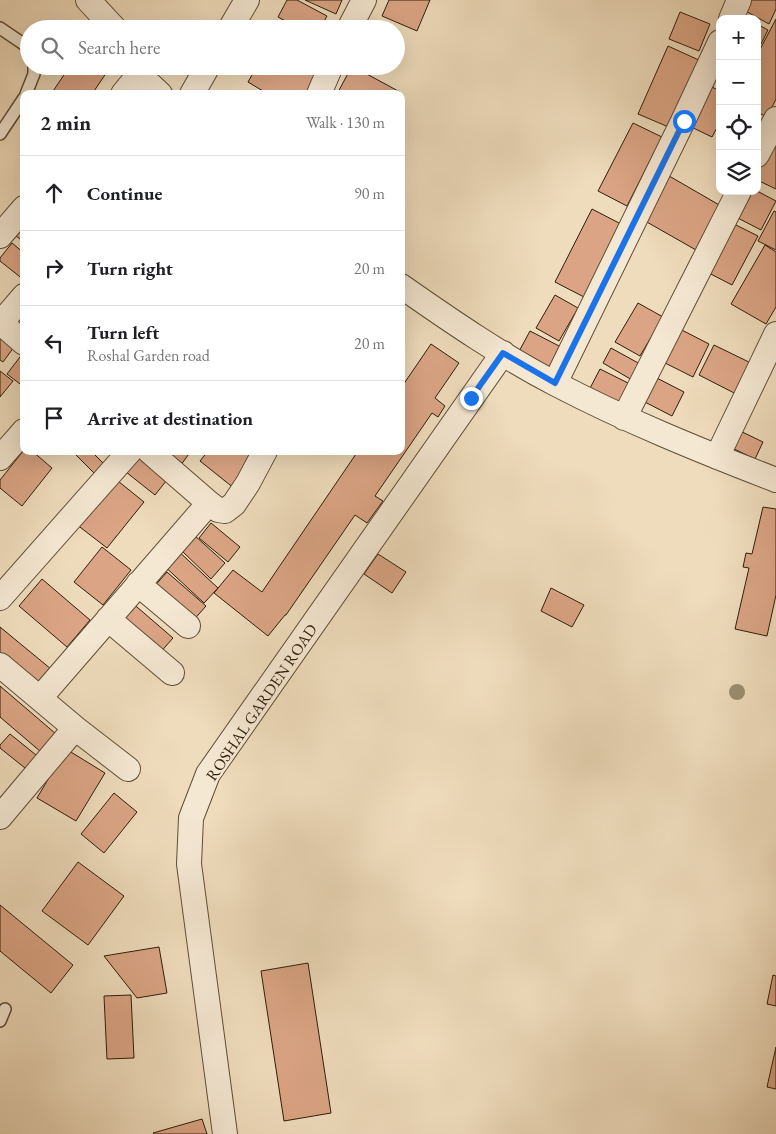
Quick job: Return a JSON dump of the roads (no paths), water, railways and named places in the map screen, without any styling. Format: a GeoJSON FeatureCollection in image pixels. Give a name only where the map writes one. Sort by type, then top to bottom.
{"type":"FeatureCollection","features":[{"type":"Feature","properties":{"kind":"street"},"geometry":{"type":"LineString","coordinates":[[88,0],[107,20]]}},
{"type":"Feature","properties":{"kind":"street"},"geometry":{"type":"LineString","coordinates":[[235,20],[247,0]]}},
{"type":"Feature","properties":{"kind":"street"},"geometry":{"type":"LineString","coordinates":[[354,20],[364,0]]}},
{"type":"Feature","properties":{"kind":"street"},"geometry":{"type":"LineString","coordinates":[[733,15],[739,0]]}},
{"type":"Feature","properties":{"kind":"street"},"geometry":{"type":"LineString","coordinates":[[555,383],[684,121],[716,51]]}},
{"type":"Feature","properties":{"kind":"street"},"geometry":{"type":"LineString","coordinates":[[194,90],[203,75]]}},
{"type":"Feature","properties":{"kind":"street"},"geometry":{"type":"LineString","coordinates":[[321,90],[326,75]]}},
{"type":"Feature","properties":{"kind":"street"},"geometry":{"type":"LineString","coordinates":[[126,90],[137,77],[150,80]]}},
{"type":"Feature","properties":{"kind":"street"},"geometry":{"type":"LineString","coordinates":[[760,150],[776,119]]}},
{"type":"Feature","properties":{"kind":"street"},"geometry":{"type":"LineString","coordinates":[[624,418],[737,195]]}},
{"type":"Feature","properties":{"kind":"street"},"geometry":{"type":"LineString","coordinates":[[0,236],[20,213]]}},
{"type":"Feature","properties":{"kind":"street"},"geometry":{"type":"LineString","coordinates":[[405,289],[443,316],[555,383],[624,418],[776,480]]}},
{"type":"Feature","properties":{"kind":"street"},"geometry":{"type":"LineString","coordinates":[[20,300],[0,323],[20,340]]}},
{"type":"Feature","properties":{"kind":"street"},"geometry":{"type":"LineString","coordinates":[[717,457],[776,334]]}},
{"type":"Feature","properties":{"kind":"street","name":"ROSHAL GARDEN ROAD"},"geometry":{"type":"LineString","coordinates":[[225,1134],[189,864],[191,818],[208,774],[503,353]]}},
{"type":"Feature","properties":{"kind":"street"},"geometry":{"type":"LineString","coordinates":[[0,458],[20,436]]}},
{"type":"Feature","properties":{"kind":"street"},"geometry":{"type":"LineString","coordinates":[[0,598],[126,455]]}},
{"type":"Feature","properties":{"kind":"street"},"geometry":{"type":"LineString","coordinates":[[154,455],[209,503],[218,510],[225,511],[234,504],[263,455]]}},
{"type":"Feature","properties":{"kind":"street"},"geometry":{"type":"LineString","coordinates":[[40,698],[209,503]]}},
{"type":"Feature","properties":{"kind":"street"},"geometry":{"type":"LineString","coordinates":[[138,584],[188,626]]}},
{"type":"Feature","properties":{"kind":"street"},"geometry":{"type":"LineString","coordinates":[[108,619],[172,673]]}},
{"type":"Feature","properties":{"kind":"street"},"geometry":{"type":"LineString","coordinates":[[0,665],[74,728],[128,769]]}},
{"type":"Feature","properties":{"kind":"street"},"geometry":{"type":"LineString","coordinates":[[0,817],[74,728]]}},
{"type":"Feature","properties":{"kind":"lane"},"geometry":{"type":"LineString","coordinates":[[0,28],[20,42]]}},
{"type":"Feature","properties":{"kind":"lane"},"geometry":{"type":"LineString","coordinates":[[28,90],[34,75]]}},
{"type":"Feature","properties":{"kind":"lane"},"geometry":{"type":"LineString","coordinates":[[0,134],[20,104]]}},
{"type":"Feature","properties":{"kind":"lane"},"geometry":{"type":"LineString","coordinates":[[0,1021],[5,1009]]}}]}
